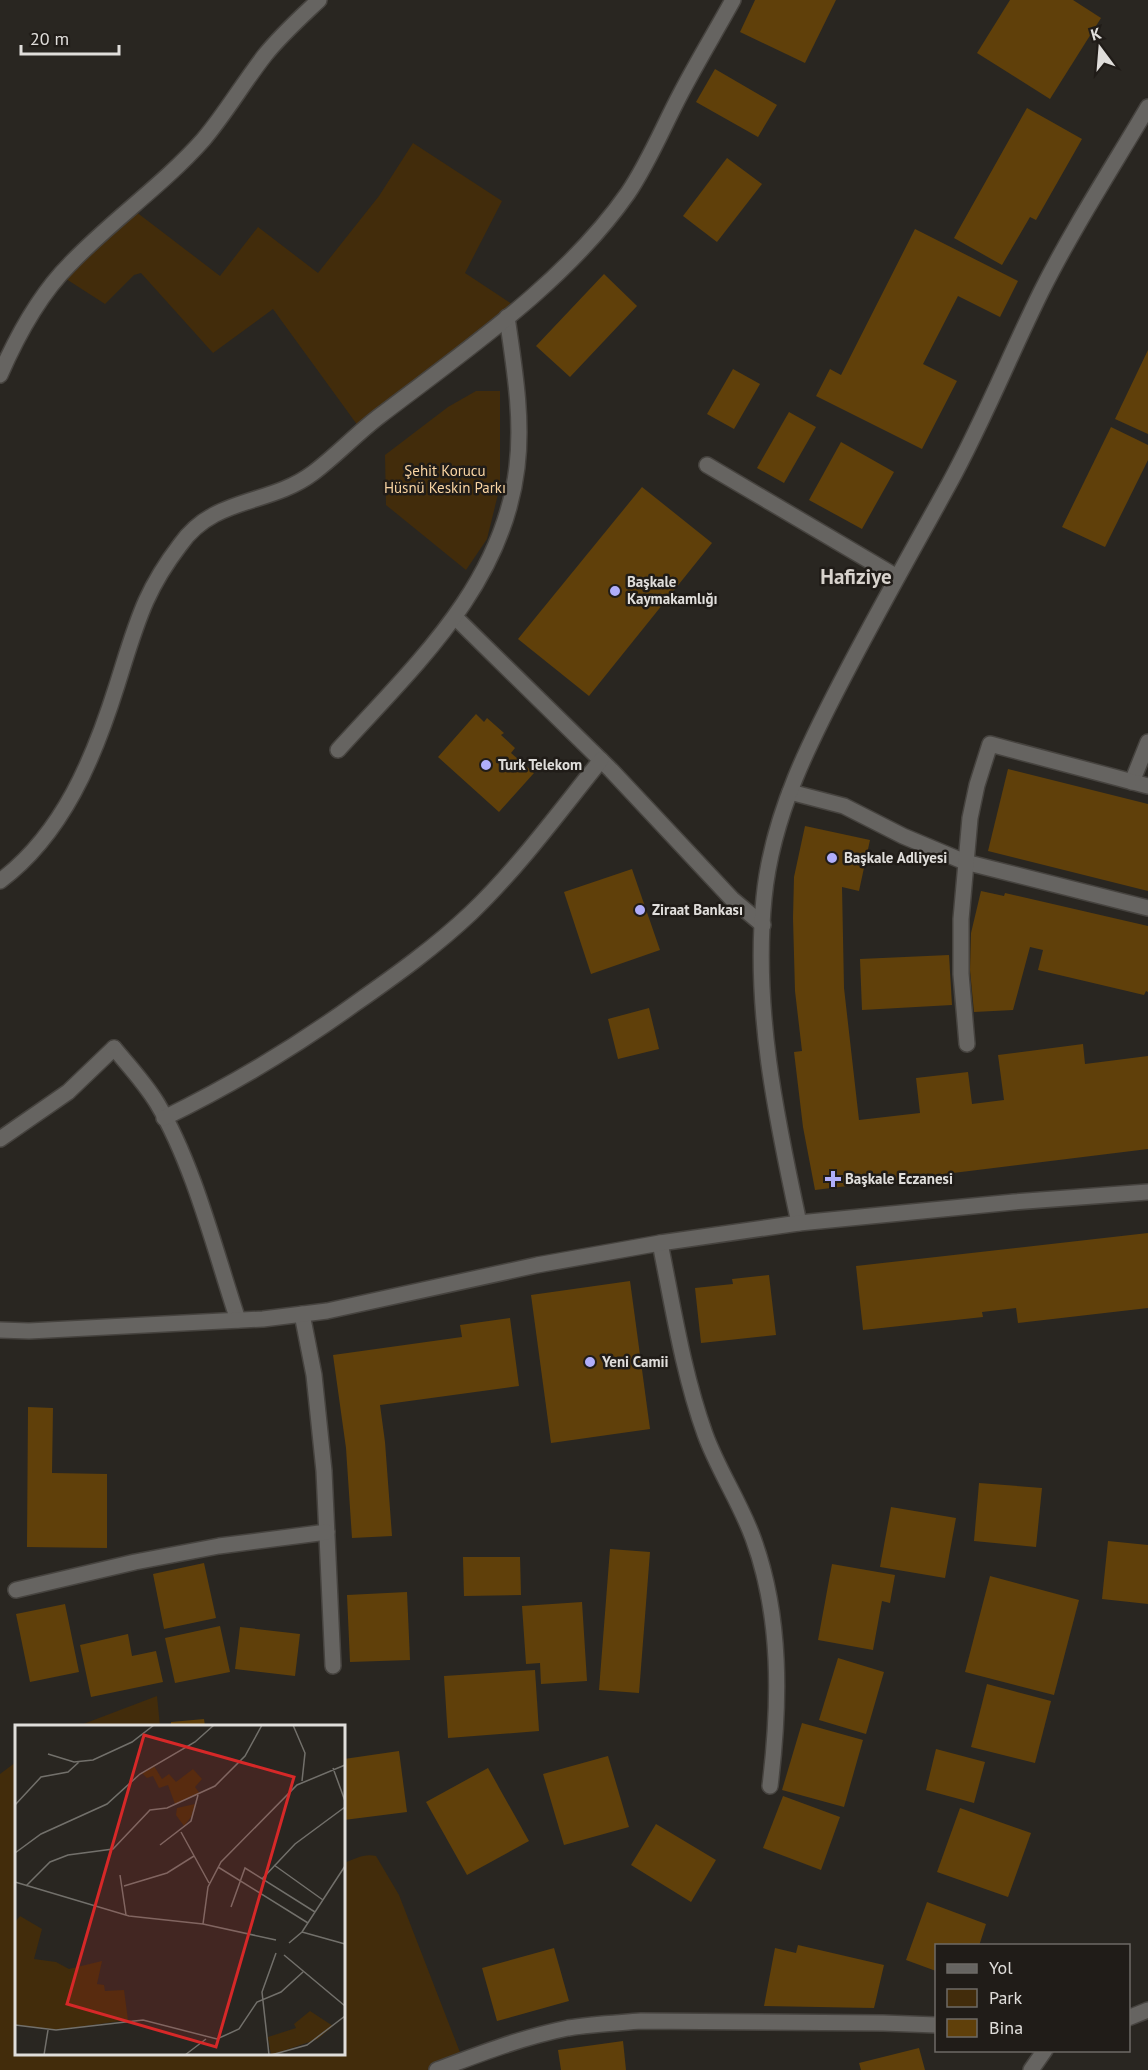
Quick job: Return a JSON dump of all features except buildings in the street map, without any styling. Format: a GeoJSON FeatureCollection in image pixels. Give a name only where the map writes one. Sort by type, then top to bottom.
{"type":"FeatureCollection","features":[{"type":"Feature","properties":{"kind":"street"},"geometry":{"type":"LineString","coordinates":[[0,375],[25,325],[47,291],[68,265],[170,174],[204,139],[265,55],[319,0]]}},
{"type":"Feature","properties":{"kind":"street"},"geometry":{"type":"LineString","coordinates":[[0,881],[30,855],[48,834],[85,772],[102,733],[133,633],[147,599],[160,574],[193,527],[222,510],[284,490],[312,474],[361,430],[507,317],[579,252],[627,194],[641,172],[733,0]]}},
{"type":"Feature","properties":{"kind":"street"},"geometry":{"type":"LineString","coordinates":[[799,1224],[780,1132],[765,1034],[762,952],[764,897],[776,834],[812,738],[951,480],[1080,219],[1148,107]]}},
{"type":"Feature","properties":{"kind":"street"},"geometry":{"type":"LineString","coordinates":[[338,750],[456,617],[474,590],[507,519],[517,467],[519,420],[507,317]]}},
{"type":"Feature","properties":{"kind":"street"},"geometry":{"type":"LineString","coordinates":[[707,465],[897,578]]}},
{"type":"Feature","properties":{"kind":"street"},"geometry":{"type":"LineString","coordinates":[[456,617],[601,760],[732,899],[763,925]]}},
{"type":"Feature","properties":{"kind":"street"},"geometry":{"type":"LineString","coordinates":[[1132,782],[1148,742]]}},
{"type":"Feature","properties":{"kind":"street"},"geometry":{"type":"LineString","coordinates":[[967,1044],[961,974],[961,919],[965,862],[970,818],[977,785],[990,744],[1148,786]]}},
{"type":"Feature","properties":{"kind":"street"},"geometry":{"type":"LineString","coordinates":[[164,1118],[268,1063],[388,981],[440,941],[472,911],[524,855],[601,760]]}},
{"type":"Feature","properties":{"kind":"street"},"geometry":{"type":"LineString","coordinates":[[790,792],[844,806],[903,836],[965,862],[1148,908]]}},
{"type":"Feature","properties":{"kind":"street"},"geometry":{"type":"LineString","coordinates":[[0,1139],[68,1092],[114,1048],[141,1081],[164,1118],[189,1173],[238,1320]]}},
{"type":"Feature","properties":{"kind":"street"},"geometry":{"type":"LineString","coordinates":[[0,1330],[238,1320],[302,1314],[378,1301],[537,1265],[660,1243],[799,1224],[1014,1202],[1148,1192]]}},
{"type":"Feature","properties":{"kind":"street"},"geometry":{"type":"LineString","coordinates":[[660,1243],[682,1349],[706,1435],[749,1527],[764,1572],[773,1623],[776,1672],[777,1729],[770,1786]]}},
{"type":"Feature","properties":{"kind":"street"},"geometry":{"type":"LineString","coordinates":[[302,1314],[320,1417],[333,1666]]}},
{"type":"Feature","properties":{"kind":"street"},"geometry":{"type":"LineString","coordinates":[[16,1590],[135,1562],[219,1546],[327,1532]]}},
{"type":"Feature","properties":{"kind":"street"},"geometry":{"type":"LineString","coordinates":[[1130,2017],[1148,2010]]}},
{"type":"Feature","properties":{"kind":"street"},"geometry":{"type":"LineString","coordinates":[[436,2070],[530,2038],[568,2028],[602,2024],[642,2021],[935,2025]]}},
{"type":"Feature","properties":{"kind":"street"},"geometry":{"type":"LineString","coordinates":[[1031,2070],[1044,2052]]}},
{"type":"Feature","properties":{"kind":"green space"},"geometry":{"type":"Polygon","coordinates":[[[413,143],[502,201],[465,273],[518,308],[361,430],[273,309],[213,353],[141,273],[134,275],[105,304],[60,275],[131,208],[220,276],[258,227],[318,273],[379,196],[413,143]]]}},
{"type":"Feature","properties":{"kind":"green space","name":"Şehit Korucu Hüsnü Keskin Parkı"},"geometry":{"type":"Polygon","coordinates":[[[476,391],[500,391],[500,486],[487,539],[466,570],[386,505],[385,455],[448,407],[476,391]]]}},
{"type":"Feature","properties":{"kind":"green space"},"geometry":{"type":"Polygon","coordinates":[[[157,1696],[160,1725],[81,1725],[157,1696]]]}},
{"type":"Feature","properties":{"kind":"green space"},"geometry":{"type":"Polygon","coordinates":[[[15,1763],[15,2055],[345,2055],[345,1863],[372,1855],[376,1856],[399,1895],[463,2060],[437,2070],[0,2070],[0,1774],[15,1763]]]}},
{"type":"Feature","properties":{"kind":"place","name":"Başkale Kaymakamlığı"},"geometry":{"type":"Point","coordinates":[615,591]}},
{"type":"Feature","properties":{"kind":"place","name":"Turk Telekom"},"geometry":{"type":"Point","coordinates":[486,765]}},
{"type":"Feature","properties":{"kind":"place","name":"Başkale Adliyesi"},"geometry":{"type":"Point","coordinates":[832,858]}},
{"type":"Feature","properties":{"kind":"place","name":"Ziraat Bankası"},"geometry":{"type":"Point","coordinates":[640,910]}},
{"type":"Feature","properties":{"kind":"place","name":"Başkale Eczanesi"},"geometry":{"type":"Point","coordinates":[833,1179]}},
{"type":"Feature","properties":{"kind":"place","name":"Yeni Camii"},"geometry":{"type":"Point","coordinates":[590,1362]}},
{"type":"Feature","properties":{"kind":"district","name":"Hafiziye"},"geometry":{"type":"Point","coordinates":[856,577]}}]}
